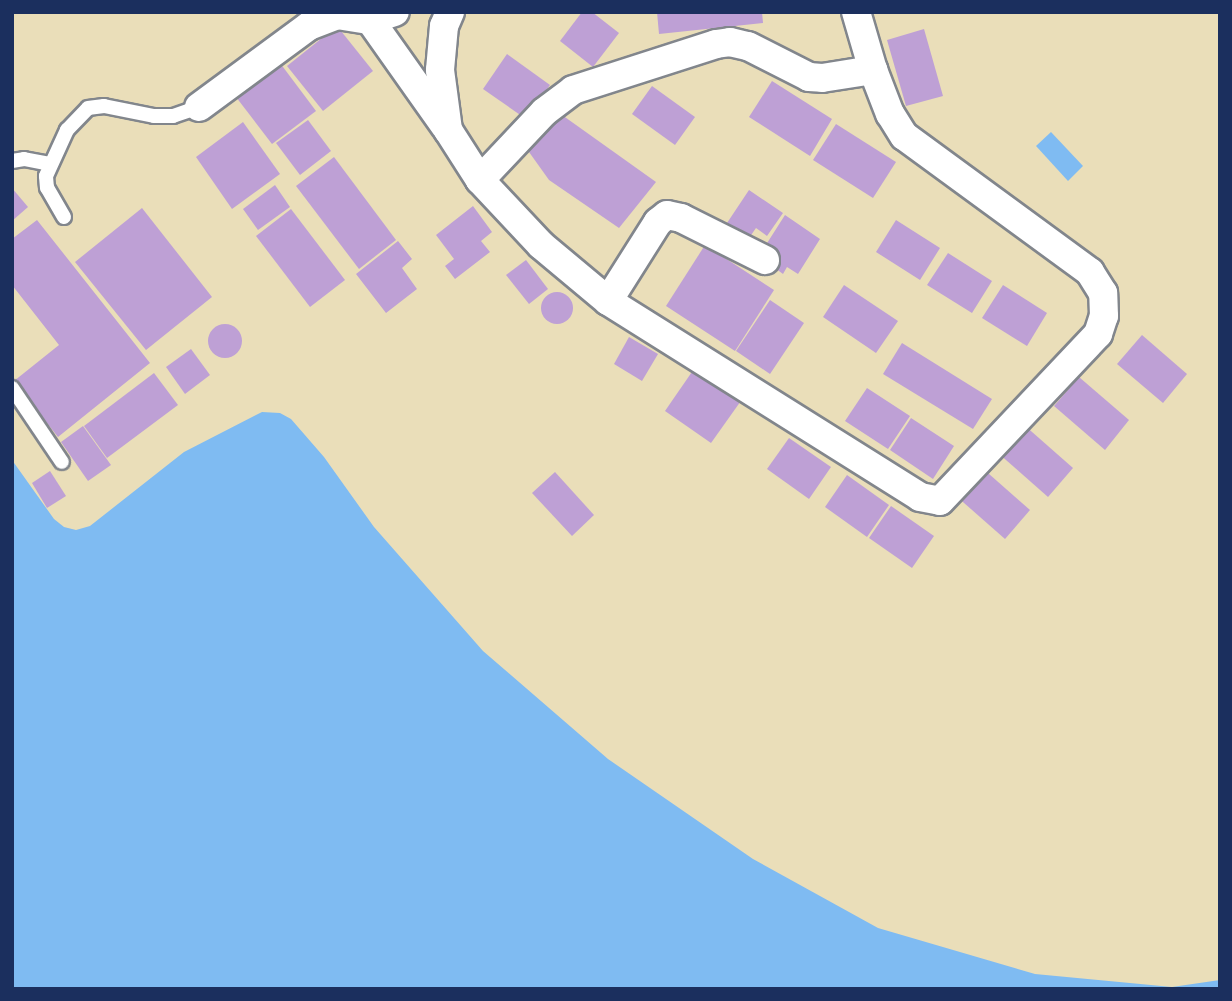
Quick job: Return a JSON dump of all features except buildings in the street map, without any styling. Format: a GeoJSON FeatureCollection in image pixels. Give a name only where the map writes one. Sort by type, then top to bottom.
{"type":"FeatureCollection","features":[{"type":"Feature","properties":{"kind":"street"},"geometry":{"type":"LineString","coordinates":[[449,130],[440,70],[444,26],[450,12]]}},
{"type":"Feature","properties":{"kind":"street"},"geometry":{"type":"LineString","coordinates":[[199,107],[309,26],[337,15],[383,16],[480,180],[541,246],[608,301],[920,498],[940,502],[1098,334],[1104,316],[1103,293],[1090,272],[904,136],[890,114],[873,70],[856,12]]}},
{"type":"Feature","properties":{"kind":"street"},"geometry":{"type":"LineString","coordinates":[[480,180],[544,112],[573,90],[716,44],[730,42],[748,46],[809,77],[822,78],[873,70]]}},
{"type":"Feature","properties":{"kind":"street"},"geometry":{"type":"LineString","coordinates":[[608,301],[658,222],[667,215],[681,218],[765,260]]}},
{"type":"Feature","properties":{"kind":"lane"},"geometry":{"type":"LineString","coordinates":[[64,217],[47,188],[50,164],[67,130],[88,108],[104,106],[155,116],[173,116],[199,107]]}},
{"type":"Feature","properties":{"kind":"lane"},"geometry":{"type":"LineString","coordinates":[[12,161],[24,159],[50,164]]}},
{"type":"Feature","properties":{"kind":"lane"},"geometry":{"type":"LineString","coordinates":[[12,388],[62,462]]}},
{"type":"Feature","properties":{"kind":"water"},"geometry":{"type":"Polygon","coordinates":[[[1051,132],[1083,166],[1068,181],[1036,146],[1051,132]]]}},
{"type":"Feature","properties":{"kind":"water"},"geometry":{"type":"Polygon","coordinates":[[[262,412],[280,413],[291,419],[324,457],[374,527],[483,651],[608,759],[753,859],[878,928],[1035,974],[1172,987],[1220,980],[1220,989],[12,989],[12,460],[54,519],[64,527],[76,530],[90,526],[184,452],[262,412]]]}}]}
